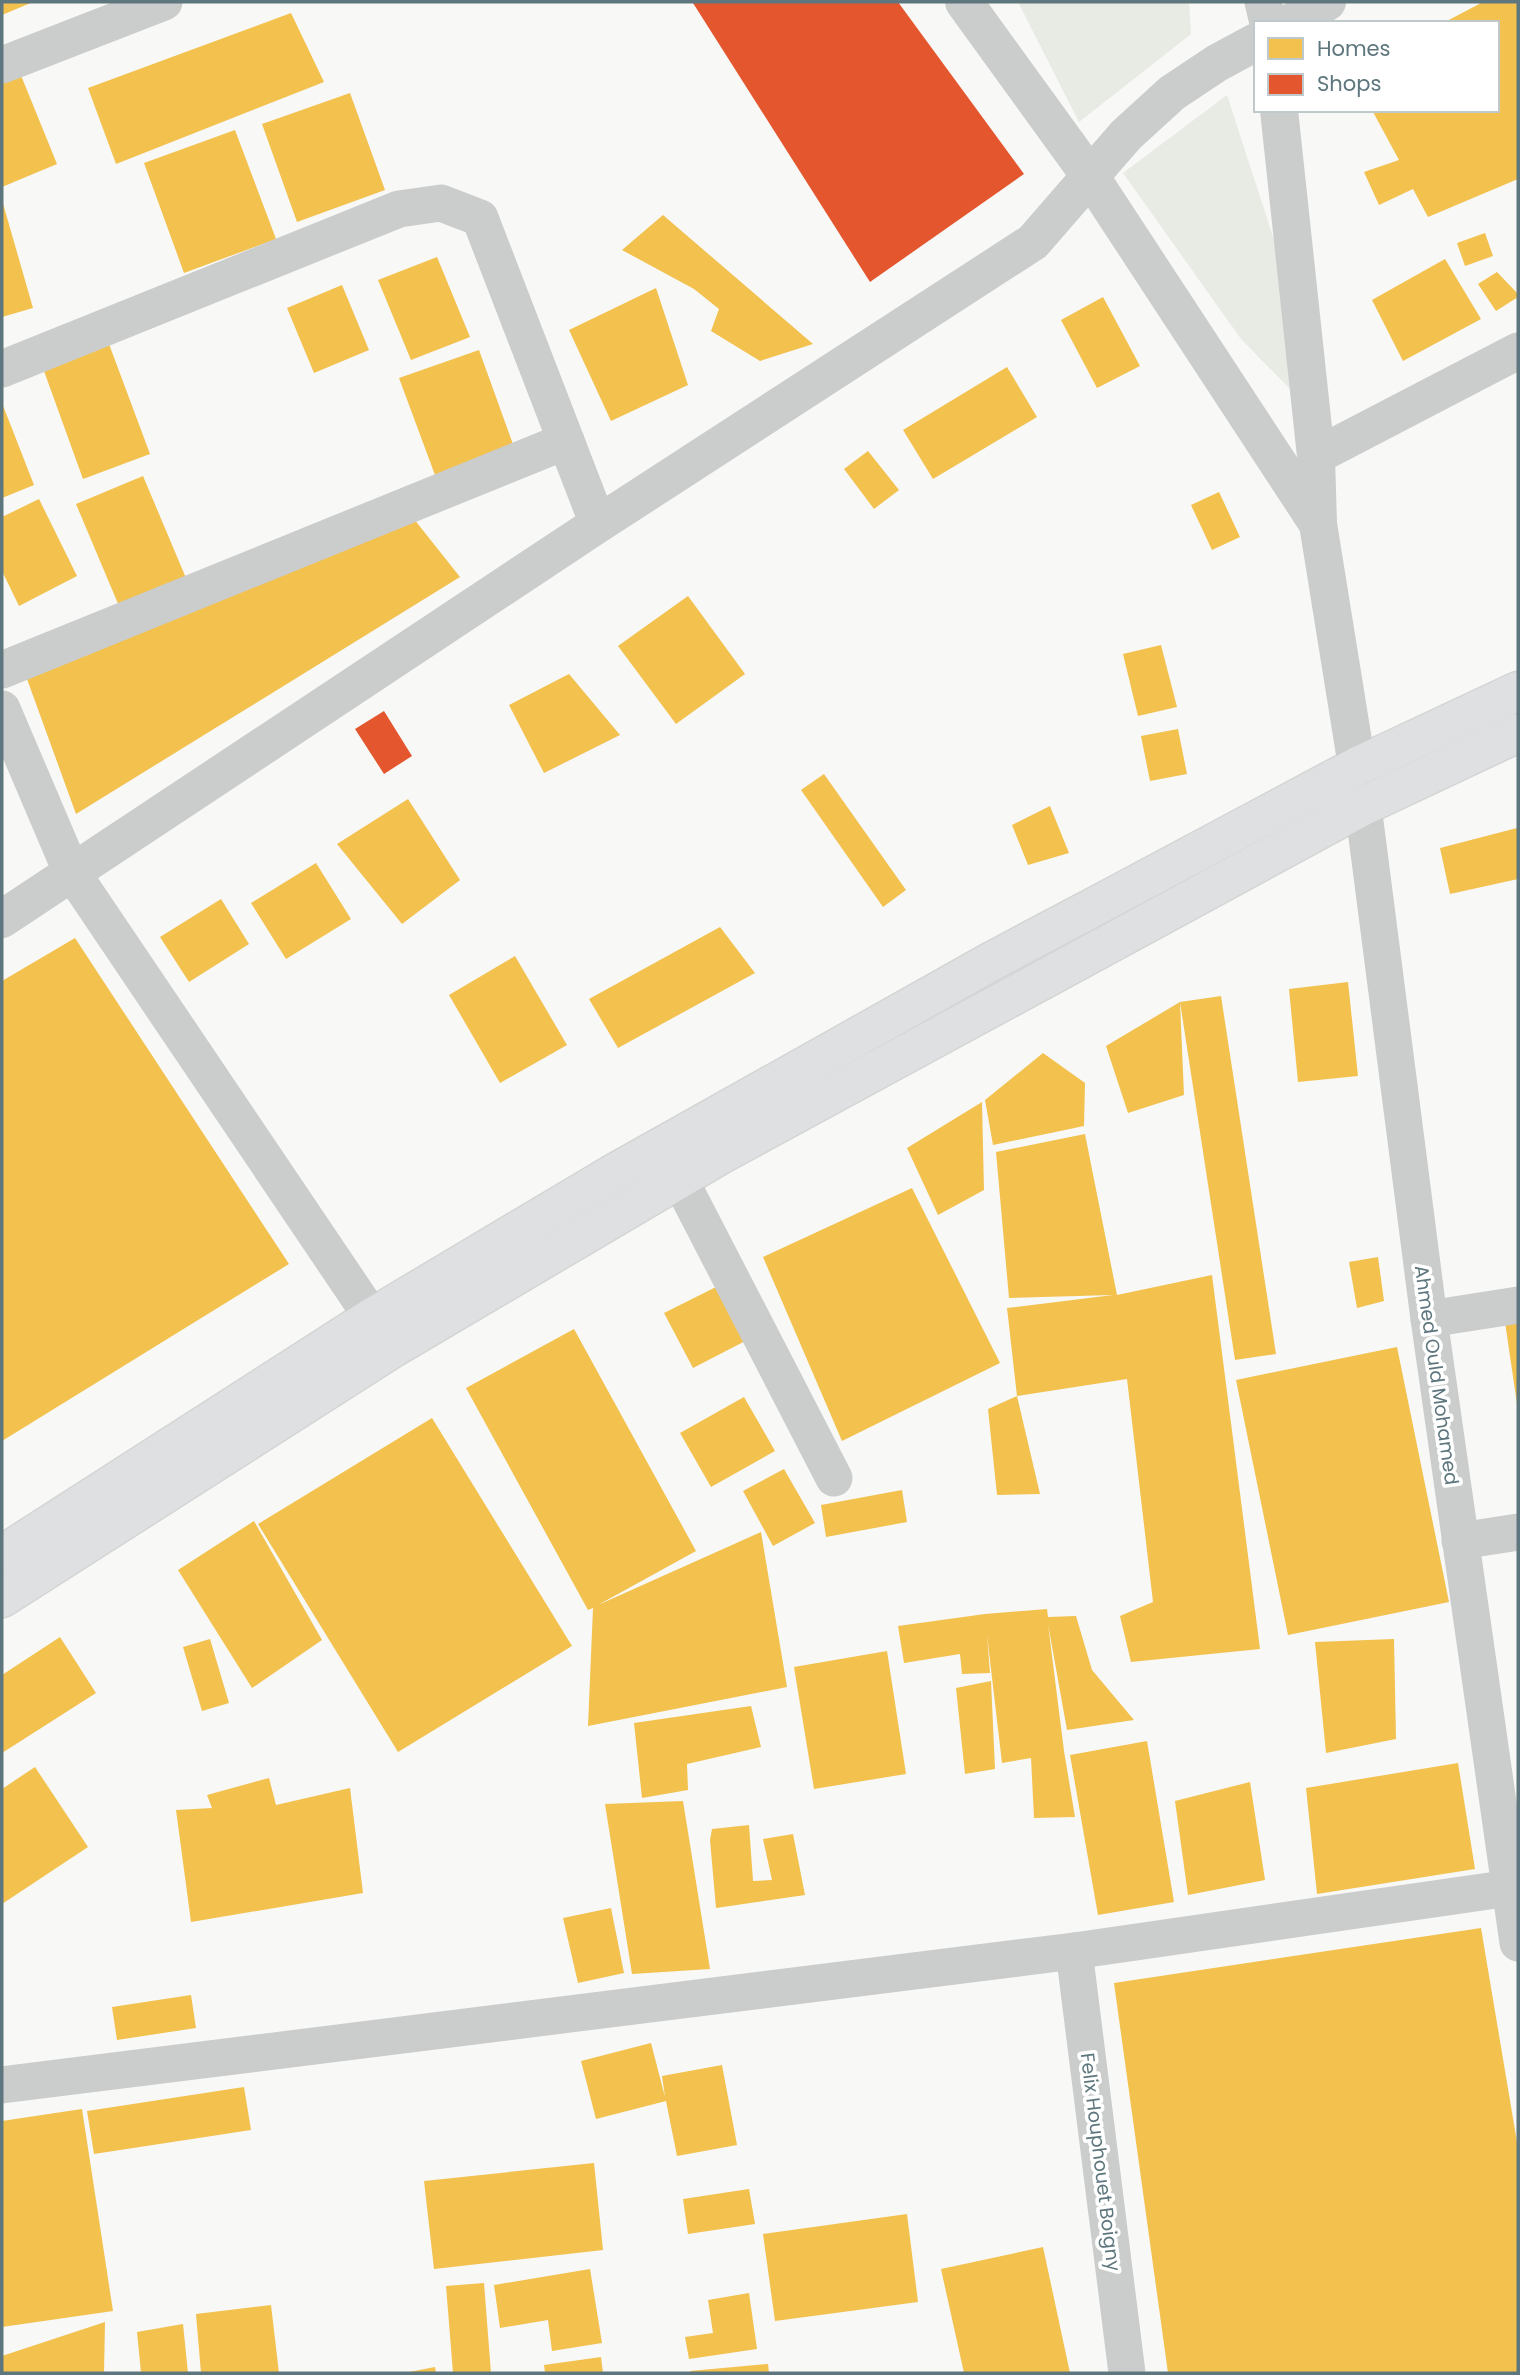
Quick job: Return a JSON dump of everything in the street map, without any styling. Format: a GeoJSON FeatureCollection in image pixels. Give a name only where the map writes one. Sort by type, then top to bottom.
{"type":"FeatureCollection","features":[{"type":"Feature","properties":{"kind":"highway"},"geometry":{"type":"LineString","coordinates":[[3,1594],[611,1175],[994,960],[1357,766],[1518,691]]}},
{"type":"Feature","properties":{"kind":"highway"},"geometry":{"type":"LineString","coordinates":[[2,1555],[382,1333],[679,1178],[1363,806],[1518,733]]}},
{"type":"Feature","properties":{"kind":"street"},"geometry":{"type":"LineString","coordinates":[[2,65],[164,2]]}},
{"type":"Feature","properties":{"kind":"street"},"geometry":{"type":"LineString","coordinates":[[964,2],[1090,176],[1318,524]]}},
{"type":"Feature","properties":{"kind":"street"},"geometry":{"type":"LineString","coordinates":[[1263,2],[1268,21]]}},
{"type":"Feature","properties":{"kind":"street"},"geometry":{"type":"LineString","coordinates":[[1294,21],[1327,2]]}},
{"type":"Feature","properties":{"kind":"street"},"geometry":{"type":"LineString","coordinates":[[2,919],[598,524],[1033,242],[1126,135],[1172,93],[1217,63],[1254,43]]}},
{"type":"Feature","properties":{"kind":"street"},"geometry":{"type":"LineString","coordinates":[[1279,112],[1316,456],[1318,524],[1363,806]]}},
{"type":"Feature","properties":{"kind":"street"},"geometry":{"type":"LineString","coordinates":[[2,369],[399,209],[441,203],[481,218],[598,524]]}},
{"type":"Feature","properties":{"kind":"street"},"geometry":{"type":"LineString","coordinates":[[1316,456],[1518,351]]}},
{"type":"Feature","properties":{"kind":"street"},"geometry":{"type":"LineString","coordinates":[[2,670],[566,441]]}},
{"type":"Feature","properties":{"kind":"street"},"geometry":{"type":"LineString","coordinates":[[2,709],[71,871],[382,1333]]}},
{"type":"Feature","properties":{"kind":"street","name":"Ahmed Ould Mohamed"},"geometry":{"type":"LineString","coordinates":[[1363,806],[1460,1541],[1506,1768],[1510,1888],[1518,1943]]}},
{"type":"Feature","properties":{"kind":"street"},"geometry":{"type":"LineString","coordinates":[[679,1178],[834,1478]]}},
{"type":"Feature","properties":{"kind":"street"},"geometry":{"type":"LineString","coordinates":[[1429,1319],[1518,1305]]}},
{"type":"Feature","properties":{"kind":"street"},"geometry":{"type":"LineString","coordinates":[[1460,1541],[1518,1532]]}},
{"type":"Feature","properties":{"kind":"street"},"geometry":{"type":"LineString","coordinates":[[2,2085],[1074,1951],[1510,1888]]}},
{"type":"Feature","properties":{"kind":"street","name":"Felix Houphouet Boigny"},"geometry":{"type":"LineString","coordinates":[[1074,1951],[1127,2373]]}},
{"type":"Feature","properties":{"kind":"shaded area"},"geometry":{"type":"Polygon","coordinates":[[[1018,2],[1189,2],[1191,34],[1079,122],[1018,2]]]}},
{"type":"Feature","properties":{"kind":"shaded area"},"geometry":{"type":"Polygon","coordinates":[[[1227,95],[1289,286],[1290,389],[1241,339],[1123,173],[1227,95]]]}},
{"type":"Feature","properties":{"kind":"building: Homes"},"geometry":{"type":"Polygon","coordinates":[[[2,2],[33,2],[2,15],[2,2]]]}},
{"type":"Feature","properties":{"kind":"building: Homes"},"geometry":{"type":"Polygon","coordinates":[[[1483,2],[1518,2],[1518,179],[1428,217],[1413,189],[1379,205],[1364,172],[1399,160],[1373,112],[1499,112],[1499,21],[1447,21],[1483,2]]]}},
{"type":"Feature","properties":{"kind":"building: Homes"},"geometry":{"type":"Polygon","coordinates":[[[291,13],[324,82],[116,164],[88,88],[291,13]]]}},
{"type":"Feature","properties":{"kind":"building: Homes"},"geometry":{"type":"Polygon","coordinates":[[[20,73],[57,164],[2,187],[2,80],[20,73]]]}},
{"type":"Feature","properties":{"kind":"building: Homes"},"geometry":{"type":"Polygon","coordinates":[[[350,93],[385,190],[297,222],[262,124],[350,93]]]}},
{"type":"Feature","properties":{"kind":"building: Homes"},"geometry":{"type":"Polygon","coordinates":[[[235,130],[276,239],[184,273],[144,163],[235,130]]]}},
{"type":"Feature","properties":{"kind":"building: Homes"},"geometry":{"type":"Polygon","coordinates":[[[2,200],[33,308],[2,317],[2,200]]]}},
{"type":"Feature","properties":{"kind":"building: Homes"},"geometry":{"type":"Polygon","coordinates":[[[663,215],[813,344],[760,361],[711,331],[719,309],[694,289],[622,250],[663,215]]]}},
{"type":"Feature","properties":{"kind":"building: Homes"},"geometry":{"type":"Polygon","coordinates":[[[1485,233],[1493,256],[1465,266],[1457,243],[1485,233]]]}},
{"type":"Feature","properties":{"kind":"building: Homes"},"geometry":{"type":"Polygon","coordinates":[[[437,257],[470,337],[411,360],[378,280],[437,257]]]}},
{"type":"Feature","properties":{"kind":"building: Homes"},"geometry":{"type":"Polygon","coordinates":[[[1445,259],[1481,319],[1403,361],[1372,300],[1445,259]]]}},
{"type":"Feature","properties":{"kind":"building: Homes"},"geometry":{"type":"Polygon","coordinates":[[[1497,272],[1518,297],[1496,311],[1478,284],[1497,272]]]}},
{"type":"Feature","properties":{"kind":"building: Homes"},"geometry":{"type":"Polygon","coordinates":[[[342,285],[369,350],[314,373],[287,308],[342,285]]]}},
{"type":"Feature","properties":{"kind":"building: Homes"},"geometry":{"type":"Polygon","coordinates":[[[656,288],[688,385],[611,421],[569,330],[656,288]]]}},
{"type":"Feature","properties":{"kind":"building: Homes"},"geometry":{"type":"Polygon","coordinates":[[[1103,297],[1140,366],[1097,388],[1061,320],[1103,297]]]}},
{"type":"Feature","properties":{"kind":"building: Homes"},"geometry":{"type":"Polygon","coordinates":[[[106,336],[150,454],[83,479],[40,360],[106,336]]]}},
{"type":"Feature","properties":{"kind":"building: Homes"},"geometry":{"type":"Polygon","coordinates":[[[479,350],[514,447],[435,475],[399,378],[479,350]]]}},
{"type":"Feature","properties":{"kind":"building: Homes"},"geometry":{"type":"Polygon","coordinates":[[[1007,367],[1037,417],[933,479],[903,430],[1007,367]]]}},
{"type":"Feature","properties":{"kind":"building: Homes"},"geometry":{"type":"Polygon","coordinates":[[[2,403],[34,485],[2,498],[2,403]]]}},
{"type":"Feature","properties":{"kind":"building: Homes"},"geometry":{"type":"Polygon","coordinates":[[[868,451],[899,490],[874,509],[844,469],[868,451]]]}},
{"type":"Feature","properties":{"kind":"building: Homes"},"geometry":{"type":"Polygon","coordinates":[[[143,476],[186,578],[119,606],[76,504],[143,476]]]}},
{"type":"Feature","properties":{"kind":"building: Homes"},"geometry":{"type":"Polygon","coordinates":[[[1219,492],[1240,537],[1212,550],[1191,505],[1219,492]]]}},
{"type":"Feature","properties":{"kind":"building: Homes"},"geometry":{"type":"Polygon","coordinates":[[[39,499],[77,576],[19,606],[2,571],[2,517],[39,499]]]}},
{"type":"Feature","properties":{"kind":"building: Homes"},"geometry":{"type":"Polygon","coordinates":[[[406,509],[460,577],[76,814],[27,679],[406,509]]]}},
{"type":"Feature","properties":{"kind":"building: Homes"},"geometry":{"type":"Polygon","coordinates":[[[688,596],[745,674],[676,724],[618,646],[688,596]]]}},
{"type":"Feature","properties":{"kind":"building: Homes"},"geometry":{"type":"Polygon","coordinates":[[[1161,645],[1177,707],[1138,716],[1123,654],[1161,645]]]}},
{"type":"Feature","properties":{"kind":"building: Homes"},"geometry":{"type":"Polygon","coordinates":[[[569,674],[620,735],[544,773],[509,705],[569,674]]]}},
{"type":"Feature","properties":{"kind":"building: Homes"},"geometry":{"type":"Polygon","coordinates":[[[1178,729],[1187,774],[1150,781],[1141,736],[1178,729]]]}},
{"type":"Feature","properties":{"kind":"building: Homes"},"geometry":{"type":"Polygon","coordinates":[[[824,774],[906,890],[883,907],[801,790],[824,774]]]}},
{"type":"Feature","properties":{"kind":"building: Homes"},"geometry":{"type":"Polygon","coordinates":[[[408,799],[460,880],[402,924],[337,844],[408,799]]]}},
{"type":"Feature","properties":{"kind":"building: Homes"},"geometry":{"type":"Polygon","coordinates":[[[1050,806],[1069,853],[1028,865],[1012,825],[1050,806]]]}},
{"type":"Feature","properties":{"kind":"building: Homes"},"geometry":{"type":"Polygon","coordinates":[[[1517,828],[1518,879],[1450,894],[1440,848],[1517,828]]]}},
{"type":"Feature","properties":{"kind":"building: Homes"},"geometry":{"type":"Polygon","coordinates":[[[316,863],[351,919],[286,959],[251,903],[316,863]]]}},
{"type":"Feature","properties":{"kind":"building: Homes"},"geometry":{"type":"Polygon","coordinates":[[[221,899],[249,944],[189,982],[160,937],[221,899]]]}},
{"type":"Feature","properties":{"kind":"building: Homes"},"geometry":{"type":"Polygon","coordinates":[[[720,927],[755,973],[618,1048],[589,999],[720,927]]]}},
{"type":"Feature","properties":{"kind":"building: Homes"},"geometry":{"type":"Polygon","coordinates":[[[75,938],[289,1264],[2,1441],[2,981],[75,938]]]}},
{"type":"Feature","properties":{"kind":"building: Homes"},"geometry":{"type":"Polygon","coordinates":[[[515,956],[567,1045],[500,1083],[449,995],[515,956]]]}},
{"type":"Feature","properties":{"kind":"building: Homes"},"geometry":{"type":"Polygon","coordinates":[[[1348,982],[1358,1076],[1298,1082],[1289,989],[1348,982]]]}},
{"type":"Feature","properties":{"kind":"building: Homes"},"geometry":{"type":"Polygon","coordinates":[[[1221,996],[1276,1354],[1235,1360],[1180,1002],[1221,996]]]}},
{"type":"Feature","properties":{"kind":"building: Homes"},"geometry":{"type":"Polygon","coordinates":[[[1180,1002],[1184,1095],[1128,1113],[1106,1046],[1180,1002]]]}},
{"type":"Feature","properties":{"kind":"building: Homes"},"geometry":{"type":"Polygon","coordinates":[[[1043,1053],[1085,1083],[1084,1126],[993,1145],[985,1100],[1043,1053]]]}},
{"type":"Feature","properties":{"kind":"building: Homes"},"geometry":{"type":"Polygon","coordinates":[[[982,1102],[984,1190],[938,1215],[907,1148],[982,1102]]]}},
{"type":"Feature","properties":{"kind":"building: Homes"},"geometry":{"type":"Polygon","coordinates":[[[1085,1134],[1117,1295],[1212,1275],[1260,1649],[1131,1662],[1120,1616],[1153,1602],[1127,1379],[1017,1396],[1007,1308],[1113,1295],[1009,1298],[996,1152],[1085,1134]]]}},
{"type":"Feature","properties":{"kind":"building: Homes"},"geometry":{"type":"Polygon","coordinates":[[[912,1188],[1000,1363],[842,1441],[763,1257],[912,1188]]]}},
{"type":"Feature","properties":{"kind":"building: Homes"},"geometry":{"type":"Polygon","coordinates":[[[1378,1257],[1384,1301],[1357,1308],[1349,1262],[1378,1257]]]}},
{"type":"Feature","properties":{"kind":"building: Homes"},"geometry":{"type":"Polygon","coordinates":[[[724,1283],[753,1337],[693,1368],[664,1313],[724,1283]]]}},
{"type":"Feature","properties":{"kind":"building: Homes"},"geometry":{"type":"Polygon","coordinates":[[[1518,1313],[1518,1404],[1517,1404],[1504,1315],[1518,1313]]]}},
{"type":"Feature","properties":{"kind":"building: Homes"},"geometry":{"type":"Polygon","coordinates":[[[574,1329],[696,1551],[598,1605],[761,1532],[787,1687],[588,1726],[593,1608],[588,1610],[466,1388],[574,1329]]]}},
{"type":"Feature","properties":{"kind":"building: Homes"},"geometry":{"type":"Polygon","coordinates":[[[1397,1347],[1449,1602],[1288,1635],[1236,1380],[1397,1347]]]}},
{"type":"Feature","properties":{"kind":"building: Homes"},"geometry":{"type":"Polygon","coordinates":[[[1017,1396],[1040,1494],[997,1495],[988,1409],[1017,1396]]]}},
{"type":"Feature","properties":{"kind":"building: Homes"},"geometry":{"type":"Polygon","coordinates":[[[744,1397],[775,1451],[711,1487],[680,1433],[744,1397]]]}},
{"type":"Feature","properties":{"kind":"building: Homes"},"geometry":{"type":"Polygon","coordinates":[[[432,1418],[572,1646],[398,1752],[258,1524],[432,1418]]]}},
{"type":"Feature","properties":{"kind":"building: Homes"},"geometry":{"type":"Polygon","coordinates":[[[784,1469],[815,1523],[773,1546],[743,1491],[784,1469]]]}},
{"type":"Feature","properties":{"kind":"building: Homes"},"geometry":{"type":"Polygon","coordinates":[[[902,1490],[907,1522],[826,1537],[821,1505],[902,1490]]]}},
{"type":"Feature","properties":{"kind":"building: Homes"},"geometry":{"type":"Polygon","coordinates":[[[254,1521],[322,1640],[252,1688],[178,1570],[254,1521]]]}},
{"type":"Feature","properties":{"kind":"building: Homes"},"geometry":{"type":"Polygon","coordinates":[[[1047,1609],[1048,1617],[1076,1616],[1092,1670],[1134,1720],[1067,1730],[1048,1624],[1075,1817],[1034,1818],[1031,1758],[1002,1763],[987,1635],[990,1673],[962,1674],[960,1654],[904,1663],[898,1626],[1047,1609]]]}},
{"type":"Feature","properties":{"kind":"building: Homes"},"geometry":{"type":"Polygon","coordinates":[[[60,1637],[96,1693],[2,1753],[2,1675],[60,1637]]]}},
{"type":"Feature","properties":{"kind":"building: Homes"},"geometry":{"type":"Polygon","coordinates":[[[210,1639],[229,1703],[202,1711],[183,1647],[210,1639]]]}},
{"type":"Feature","properties":{"kind":"building: Homes"},"geometry":{"type":"Polygon","coordinates":[[[1394,1639],[1396,1739],[1326,1753],[1315,1642],[1394,1639]]]}},
{"type":"Feature","properties":{"kind":"building: Homes"},"geometry":{"type":"Polygon","coordinates":[[[887,1651],[906,1774],[814,1789],[794,1667],[887,1651]]]}},
{"type":"Feature","properties":{"kind":"building: Homes"},"geometry":{"type":"Polygon","coordinates":[[[991,1681],[995,1769],[965,1774],[956,1688],[991,1681]]]}},
{"type":"Feature","properties":{"kind":"building: Homes"},"geometry":{"type":"Polygon","coordinates":[[[751,1706],[761,1747],[687,1764],[688,1790],[642,1798],[634,1723],[751,1706]]]}},
{"type":"Feature","properties":{"kind":"building: Homes"},"geometry":{"type":"Polygon","coordinates":[[[1147,1741],[1174,1902],[1098,1915],[1070,1755],[1147,1741]]]}},
{"type":"Feature","properties":{"kind":"building: Homes"},"geometry":{"type":"Polygon","coordinates":[[[1458,1763],[1475,1869],[1317,1894],[1306,1788],[1458,1763]]]}},
{"type":"Feature","properties":{"kind":"building: Homes"},"geometry":{"type":"Polygon","coordinates":[[[35,1767],[88,1847],[2,1904],[2,1789],[35,1767]]]}},
{"type":"Feature","properties":{"kind":"building: Homes"},"geometry":{"type":"Polygon","coordinates":[[[269,1778],[276,1805],[350,1788],[363,1893],[191,1922],[176,1810],[212,1808],[207,1795],[269,1778]]]}},
{"type":"Feature","properties":{"kind":"building: Homes"},"geometry":{"type":"Polygon","coordinates":[[[1250,1782],[1265,1880],[1188,1895],[1175,1801],[1250,1782]]]}},
{"type":"Feature","properties":{"kind":"building: Homes"},"geometry":{"type":"Polygon","coordinates":[[[683,1801],[710,1969],[632,1974],[605,1804],[683,1801]]]}},
{"type":"Feature","properties":{"kind":"building: Homes"},"geometry":{"type":"Polygon","coordinates":[[[749,1825],[753,1881],[772,1880],[763,1839],[793,1834],[805,1895],[716,1908],[710,1840],[712,1829],[749,1825]]]}},
{"type":"Feature","properties":{"kind":"building: Homes"},"geometry":{"type":"Polygon","coordinates":[[[611,1908],[624,1973],[578,1983],[563,1918],[611,1908]]]}},
{"type":"Feature","properties":{"kind":"building: Homes"},"geometry":{"type":"Polygon","coordinates":[[[1481,1928],[1518,2148],[1518,2373],[1168,2373],[1114,1983],[1481,1928]]]}},
{"type":"Feature","properties":{"kind":"building: Homes"},"geometry":{"type":"Polygon","coordinates":[[[191,1995],[196,2028],[117,2040],[112,2007],[191,1995]]]}},
{"type":"Feature","properties":{"kind":"building: Homes"},"geometry":{"type":"Polygon","coordinates":[[[651,2043],[665,2097],[662,2076],[722,2065],[737,2145],[677,2156],[666,2101],[596,2119],[581,2061],[651,2043]]]}},
{"type":"Feature","properties":{"kind":"building: Homes"},"geometry":{"type":"Polygon","coordinates":[[[244,2087],[251,2130],[94,2154],[87,2111],[244,2087]]]}},
{"type":"Feature","properties":{"kind":"building: Homes"},"geometry":{"type":"Polygon","coordinates":[[[82,2109],[113,2311],[2,2327],[2,2121],[82,2109]]]}},
{"type":"Feature","properties":{"kind":"building: Homes"},"geometry":{"type":"Polygon","coordinates":[[[594,2163],[603,2250],[434,2269],[424,2181],[594,2163]]]}},
{"type":"Feature","properties":{"kind":"building: Homes"},"geometry":{"type":"Polygon","coordinates":[[[749,2189],[755,2224],[688,2234],[683,2199],[749,2189]]]}},
{"type":"Feature","properties":{"kind":"building: Homes"},"geometry":{"type":"Polygon","coordinates":[[[907,2214],[918,2302],[775,2321],[763,2234],[907,2214]]]}},
{"type":"Feature","properties":{"kind":"building: Homes"},"geometry":{"type":"Polygon","coordinates":[[[1043,2247],[1070,2373],[964,2373],[941,2269],[1043,2247]]]}},
{"type":"Feature","properties":{"kind":"building: Homes"},"geometry":{"type":"Polygon","coordinates":[[[590,2269],[602,2343],[552,2351],[548,2320],[500,2328],[494,2285],[590,2269]]]}},
{"type":"Feature","properties":{"kind":"building: Homes"},"geometry":{"type":"Polygon","coordinates":[[[484,2283],[491,2373],[453,2373],[446,2286],[484,2283]]]}},
{"type":"Feature","properties":{"kind":"building: Homes"},"geometry":{"type":"Polygon","coordinates":[[[749,2293],[757,2349],[689,2359],[685,2337],[713,2333],[708,2300],[749,2293]]]}},
{"type":"Feature","properties":{"kind":"building: Homes"},"geometry":{"type":"Polygon","coordinates":[[[271,2305],[279,2373],[201,2373],[196,2314],[271,2305]]]}},
{"type":"Feature","properties":{"kind":"building: Homes"},"geometry":{"type":"Polygon","coordinates":[[[105,2322],[104,2373],[2,2373],[2,2356],[105,2322]]]}},
{"type":"Feature","properties":{"kind":"building: Homes"},"geometry":{"type":"Polygon","coordinates":[[[183,2324],[188,2373],[141,2373],[137,2332],[183,2324]]]}},
{"type":"Feature","properties":{"kind":"building: Homes"},"geometry":{"type":"Polygon","coordinates":[[[601,2357],[603,2373],[545,2373],[544,2365],[601,2357]]]}},
{"type":"Feature","properties":{"kind":"building: Homes"},"geometry":{"type":"Polygon","coordinates":[[[768,2364],[769,2373],[690,2373],[690,2371],[768,2364]]]}},
{"type":"Feature","properties":{"kind":"building: Homes"},"geometry":{"type":"Polygon","coordinates":[[[435,2367],[436,2373],[409,2373],[409,2372],[435,2367]]]}},
{"type":"Feature","properties":{"kind":"building: Shops"},"geometry":{"type":"Polygon","coordinates":[[[898,2],[1024,174],[870,282],[693,3],[898,2]]]}},
{"type":"Feature","properties":{"kind":"building: Shops"},"geometry":{"type":"Polygon","coordinates":[[[384,711],[412,756],[384,774],[355,729],[384,711]]]}}]}
